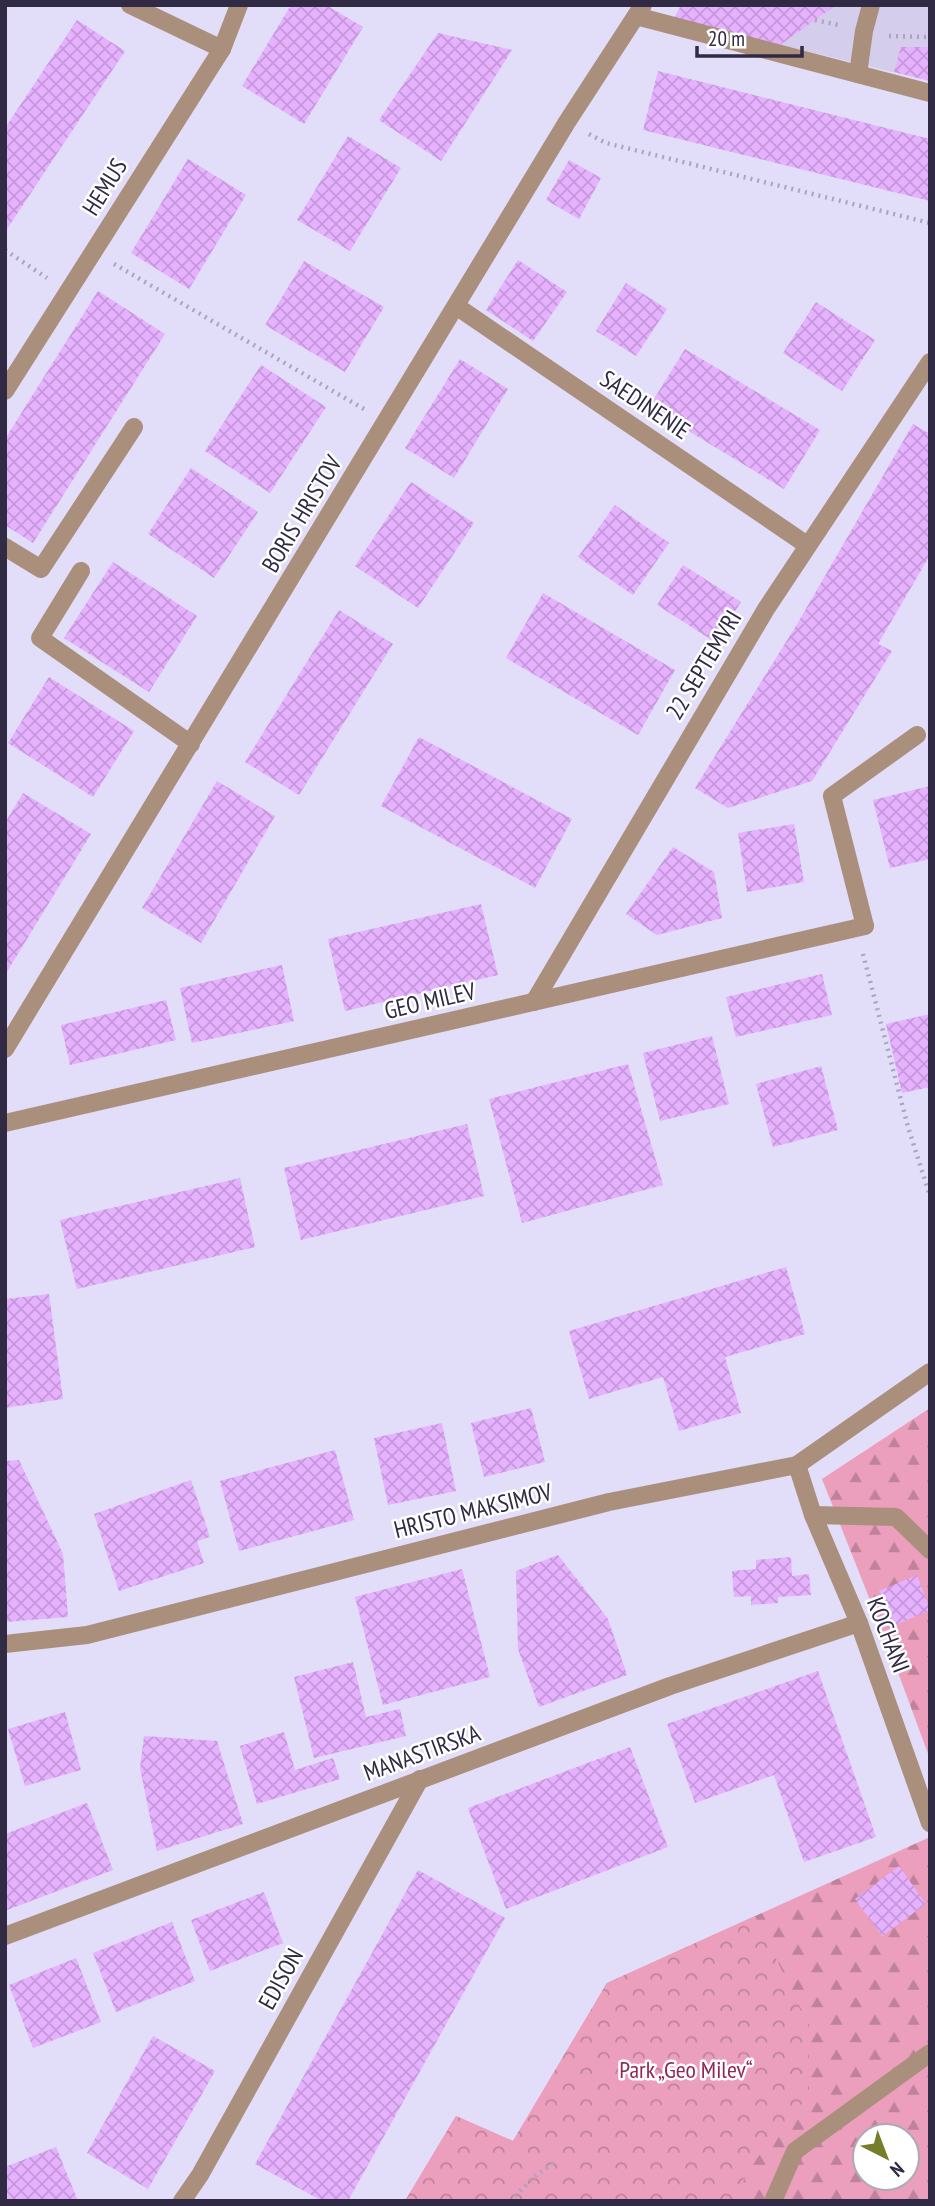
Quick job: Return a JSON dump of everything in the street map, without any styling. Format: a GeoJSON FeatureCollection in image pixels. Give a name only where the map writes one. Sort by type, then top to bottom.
{"type":"FeatureCollection","features":[{"type":"Feature","properties":{"kind":"street"},"geometry":{"type":"LineString","coordinates":[[131,5],[222,49]]}},
{"type":"Feature","properties":{"kind":"street","name":"HEMUS"},"geometry":{"type":"LineString","coordinates":[[5,391],[222,49],[239,5]]}},
{"type":"Feature","properties":{"kind":"street"},"geometry":{"type":"LineString","coordinates":[[858,74],[871,5]]}},
{"type":"Feature","properties":{"kind":"street"},"geometry":{"type":"LineString","coordinates":[[640,11],[930,93]]}},
{"type":"Feature","properties":{"kind":"street","name":"BORIS HRISTOV"},"geometry":{"type":"LineString","coordinates":[[5,1049],[567,122],[640,11]]}},
{"type":"Feature","properties":{"kind":"street","name":"SAEDINENIE"},"geometry":{"type":"LineString","coordinates":[[456,306],[807,545]]}},
{"type":"Feature","properties":{"kind":"street","name":"22 SEPTEMVRI"},"geometry":{"type":"LineString","coordinates":[[534,1002],[807,545],[929,367]]}},
{"type":"Feature","properties":{"kind":"street"},"geometry":{"type":"LineString","coordinates":[[5,547],[41,569],[134,427]]}},
{"type":"Feature","properties":{"kind":"street"},"geometry":{"type":"LineString","coordinates":[[81,571],[40,638],[191,744]]}},
{"type":"Feature","properties":{"kind":"street","name":"GEO MILEV"},"geometry":{"type":"LineString","coordinates":[[5,1123],[865,926],[832,796],[918,735]]}},
{"type":"Feature","properties":{"kind":"street","name":"HRISTO MAKSIMOV"},"geometry":{"type":"LineString","coordinates":[[5,1644],[87,1635],[609,1502],[797,1465],[930,1372]]}},
{"type":"Feature","properties":{"kind":"street","name":"KOCHANI"},"geometry":{"type":"LineString","coordinates":[[797,1465],[813,1515],[859,1623],[930,1823]]}},
{"type":"Feature","properties":{"kind":"street"},"geometry":{"type":"LineString","coordinates":[[813,1515],[896,1517],[930,1550]]}},
{"type":"Feature","properties":{"kind":"street","name":"MANASTIRSKA"},"geometry":{"type":"LineString","coordinates":[[5,1936],[670,1686],[859,1623]]}},
{"type":"Feature","properties":{"kind":"street","name":"EDISON"},"geometry":{"type":"LineString","coordinates":[[182,2201],[205,2166],[420,1779]]}},
{"type":"Feature","properties":{"kind":"street"},"geometry":{"type":"LineString","coordinates":[[773,2201],[795,2151],[930,2053]]}},
{"type":"Feature","properties":{"kind":"path"},"geometry":{"type":"LineString","coordinates":[[606,143],[930,223]]}},
{"type":"Feature","properties":{"kind":"path"},"geometry":{"type":"LineString","coordinates":[[5,250],[68,292]]}},
{"type":"Feature","properties":{"kind":"path"},"geometry":{"type":"LineString","coordinates":[[93,251],[386,422]]}},
{"type":"Feature","properties":{"kind":"path"},"geometry":{"type":"LineString","coordinates":[[863,954],[908,1127],[930,1196]]}},
{"type":"Feature","properties":{"kind":"path"},"geometry":{"type":"LineString","coordinates":[[510,2201],[535,2176],[554,2163]]}},
{"type":"Feature","properties":{"kind":"shaded area"},"geometry":{"type":"Polygon","coordinates":[[[681,5],[930,5],[930,81],[674,19],[681,5]]]}},
{"type":"Feature","properties":{"kind":"green space"},"geometry":{"type":"Polygon","coordinates":[[[930,1408],[930,1759],[822,1479],[930,1408]]]}},
{"type":"Feature","properties":{"kind":"green space"},"geometry":{"type":"Polygon","coordinates":[[[930,1837],[930,2201],[405,2201],[456,2116],[513,2141],[607,1983],[930,1837]]]}},
{"type":"Feature","properties":{"kind":"green space","name":"Park „Geo Milev“"},"geometry":{"type":"Polygon","coordinates":[[[755,1916],[809,2025],[809,2095],[748,2169],[737,2201],[405,2201],[456,2116],[513,2141],[607,1983],[755,1916]]]}},
{"type":"Feature","properties":{"kind":"building"},"geometry":{"type":"Polygon","coordinates":[[[291,5],[326,5],[363,27],[304,124],[242,86],[291,5]]]}},
{"type":"Feature","properties":{"kind":"building"},"geometry":{"type":"Polygon","coordinates":[[[681,5],[836,5],[780,45],[674,19],[681,5]]]}},
{"type":"Feature","properties":{"kind":"building"},"geometry":{"type":"Polygon","coordinates":[[[77,20],[125,51],[7,229],[5,128],[77,20]]]}},
{"type":"Feature","properties":{"kind":"building"},"geometry":{"type":"Polygon","coordinates":[[[438,33],[512,50],[441,161],[379,120],[438,33]]]}},
{"type":"Feature","properties":{"kind":"building"},"geometry":{"type":"Polygon","coordinates":[[[901,47],[930,47],[930,81],[894,72],[901,47]]]}},
{"type":"Feature","properties":{"kind":"building"},"geometry":{"type":"Polygon","coordinates":[[[658,71],[930,139],[930,201],[643,130],[658,71]]]}},
{"type":"Feature","properties":{"kind":"building"},"geometry":{"type":"Polygon","coordinates":[[[348,136],[401,168],[350,251],[297,220],[348,136]]]}},
{"type":"Feature","properties":{"kind":"building"},"geometry":{"type":"Polygon","coordinates":[[[188,159],[246,195],[189,289],[131,253],[188,159]]]}},
{"type":"Feature","properties":{"kind":"building"},"geometry":{"type":"Polygon","coordinates":[[[569,160],[601,178],[579,219],[546,200],[569,160]]]}},
{"type":"Feature","properties":{"kind":"building"},"geometry":{"type":"Polygon","coordinates":[[[518,260],[567,292],[533,341],[486,310],[518,260]]]}},
{"type":"Feature","properties":{"kind":"building"},"geometry":{"type":"Polygon","coordinates":[[[304,261],[384,307],[345,372],[265,325],[304,261]]]}},
{"type":"Feature","properties":{"kind":"building"},"geometry":{"type":"Polygon","coordinates":[[[626,283],[667,309],[636,356],[596,331],[626,283]]]}},
{"type":"Feature","properties":{"kind":"building"},"geometry":{"type":"Polygon","coordinates":[[[98,291],[165,334],[33,543],[5,525],[5,439],[98,291]]]}},
{"type":"Feature","properties":{"kind":"building"},"geometry":{"type":"Polygon","coordinates":[[[816,302],[875,340],[842,391],[783,353],[816,302]]]}},
{"type":"Feature","properties":{"kind":"building"},"geometry":{"type":"Polygon","coordinates":[[[685,349],[820,430],[784,489],[649,407],[685,349]]]}},
{"type":"Feature","properties":{"kind":"building"},"geometry":{"type":"Polygon","coordinates":[[[460,359],[508,389],[454,478],[405,448],[460,359]]]}},
{"type":"Feature","properties":{"kind":"building"},"geometry":{"type":"Polygon","coordinates":[[[261,365],[326,407],[270,493],[205,451],[261,365]]]}},
{"type":"Feature","properties":{"kind":"building"},"geometry":{"type":"Polygon","coordinates":[[[913,424],[930,434],[930,555],[878,644],[892,651],[812,781],[728,808],[695,788],[796,626],[913,424]]]}},
{"type":"Feature","properties":{"kind":"building"},"geometry":{"type":"Polygon","coordinates":[[[191,468],[258,512],[214,578],[148,534],[191,468]]]}},
{"type":"Feature","properties":{"kind":"building"},"geometry":{"type":"Polygon","coordinates":[[[411,482],[474,523],[418,608],[355,566],[411,482]]]}},
{"type":"Feature","properties":{"kind":"building"},"geometry":{"type":"Polygon","coordinates":[[[615,505],[669,543],[633,595],[578,557],[615,505]]]}},
{"type":"Feature","properties":{"kind":"building"},"geometry":{"type":"Polygon","coordinates":[[[113,562],[197,616],[149,692],[64,638],[113,562]]]}},
{"type":"Feature","properties":{"kind":"building"},"geometry":{"type":"Polygon","coordinates":[[[683,565],[741,602],[715,642],[657,605],[683,565]]]}},
{"type":"Feature","properties":{"kind":"building"},"geometry":{"type":"Polygon","coordinates":[[[543,593],[675,670],[638,735],[506,658],[543,593]]]}},
{"type":"Feature","properties":{"kind":"building"},"geometry":{"type":"Polygon","coordinates":[[[339,610],[393,644],[299,795],[245,762],[339,610]]]}},
{"type":"Feature","properties":{"kind":"building"},"geometry":{"type":"Polygon","coordinates":[[[49,677],[134,731],[93,797],[8,743],[49,677]]]}},
{"type":"Feature","properties":{"kind":"building"},"geometry":{"type":"Polygon","coordinates":[[[419,737],[572,819],[535,888],[381,806],[419,737]]]}},
{"type":"Feature","properties":{"kind":"building"},"geometry":{"type":"Polygon","coordinates":[[[217,781],[275,816],[201,943],[142,908],[217,781]]]}},
{"type":"Feature","properties":{"kind":"building"},"geometry":{"type":"Polygon","coordinates":[[[930,786],[930,859],[890,868],[873,800],[930,786]]]}},
{"type":"Feature","properties":{"kind":"building"},"geometry":{"type":"Polygon","coordinates":[[[23,793],[91,834],[5,975],[5,823],[23,793]]]}},
{"type":"Feature","properties":{"kind":"building"},"geometry":{"type":"Polygon","coordinates":[[[794,824],[804,882],[747,892],[738,833],[794,824]]]}},
{"type":"Feature","properties":{"kind":"building"},"geometry":{"type":"Polygon","coordinates":[[[673,847],[714,872],[722,918],[657,935],[626,914],[673,847]]]}},
{"type":"Feature","properties":{"kind":"building"},"geometry":{"type":"Polygon","coordinates":[[[481,904],[498,975],[345,1011],[328,939],[481,904]]]}},
{"type":"Feature","properties":{"kind":"building"},"geometry":{"type":"Polygon","coordinates":[[[282,965],[294,1021],[192,1043],[180,988],[282,965]]]}},
{"type":"Feature","properties":{"kind":"building"},"geometry":{"type":"Polygon","coordinates":[[[822,974],[832,1015],[736,1037],[726,997],[822,974]]]}},
{"type":"Feature","properties":{"kind":"building"},"geometry":{"type":"Polygon","coordinates":[[[166,1000],[176,1040],[70,1065],[61,1025],[166,1000]]]}},
{"type":"Feature","properties":{"kind":"building"},"geometry":{"type":"Polygon","coordinates":[[[930,1014],[930,1087],[902,1093],[886,1024],[930,1014]]]}},
{"type":"Feature","properties":{"kind":"building"},"geometry":{"type":"Polygon","coordinates":[[[712,1036],[729,1104],[660,1121],[643,1053],[712,1036]]]}},
{"type":"Feature","properties":{"kind":"building"},"geometry":{"type":"Polygon","coordinates":[[[628,1064],[663,1185],[522,1223],[489,1099],[628,1064]]]}},
{"type":"Feature","properties":{"kind":"building"},"geometry":{"type":"Polygon","coordinates":[[[821,1066],[838,1130],[773,1147],[756,1084],[821,1066]]]}},
{"type":"Feature","properties":{"kind":"building"},"geometry":{"type":"Polygon","coordinates":[[[467,1124],[484,1196],[301,1240],[284,1168],[467,1124]]]}},
{"type":"Feature","properties":{"kind":"building"},"geometry":{"type":"Polygon","coordinates":[[[240,1178],[255,1247],[77,1289],[60,1220],[240,1178]]]}},
{"type":"Feature","properties":{"kind":"building"},"geometry":{"type":"Polygon","coordinates":[[[786,1267],[805,1334],[725,1357],[741,1413],[679,1431],[663,1377],[589,1399],[569,1331],[786,1267]]]}},
{"type":"Feature","properties":{"kind":"building"},"geometry":{"type":"Polygon","coordinates":[[[49,1294],[63,1399],[5,1408],[5,1299],[49,1294]]]}},
{"type":"Feature","properties":{"kind":"building"},"geometry":{"type":"Polygon","coordinates":[[[531,1408],[545,1462],[484,1477],[471,1423],[531,1408]]]}},
{"type":"Feature","properties":{"kind":"building"},"geometry":{"type":"Polygon","coordinates":[[[442,1423],[456,1491],[388,1505],[374,1438],[442,1423]]]}},
{"type":"Feature","properties":{"kind":"building"},"geometry":{"type":"Polygon","coordinates":[[[335,1450],[354,1520],[239,1551],[220,1481],[335,1450]]]}},
{"type":"Feature","properties":{"kind":"building"},"geometry":{"type":"Polygon","coordinates":[[[19,1460],[63,1554],[68,1617],[5,1622],[5,1461],[19,1460]]]}},
{"type":"Feature","properties":{"kind":"building"},"geometry":{"type":"Polygon","coordinates":[[[191,1480],[210,1537],[197,1541],[204,1563],[119,1591],[94,1514],[191,1480]]]}},
{"type":"Feature","properties":{"kind":"building"},"geometry":{"type":"Polygon","coordinates":[[[558,1555],[608,1619],[627,1675],[539,1707],[518,1649],[516,1571],[558,1555]]]}},
{"type":"Feature","properties":{"kind":"building"},"geometry":{"type":"Polygon","coordinates":[[[791,1557],[792,1576],[809,1574],[811,1595],[778,1597],[778,1603],[751,1605],[751,1596],[734,1597],[732,1571],[756,1569],[756,1560],[791,1557]]]}},
{"type":"Feature","properties":{"kind":"building"},"geometry":{"type":"Polygon","coordinates":[[[462,1569],[490,1677],[383,1705],[355,1597],[462,1569]]]}},
{"type":"Feature","properties":{"kind":"building"},"geometry":{"type":"Polygon","coordinates":[[[917,1575],[930,1610],[893,1626],[879,1591],[917,1575]]]}},
{"type":"Feature","properties":{"kind":"building"},"geometry":{"type":"Polygon","coordinates":[[[353,1662],[366,1717],[400,1709],[406,1736],[314,1758],[294,1677],[353,1662]]]}},
{"type":"Feature","properties":{"kind":"building"},"geometry":{"type":"Polygon","coordinates":[[[818,1671],[876,1837],[804,1862],[774,1775],[695,1803],[667,1724],[818,1671]]]}},
{"type":"Feature","properties":{"kind":"building"},"geometry":{"type":"Polygon","coordinates":[[[65,1712],[81,1770],[25,1786],[8,1729],[65,1712]]]}},
{"type":"Feature","properties":{"kind":"building"},"geometry":{"type":"Polygon","coordinates":[[[284,1732],[295,1770],[333,1758],[340,1779],[257,1804],[240,1746],[284,1732]]]}},
{"type":"Feature","properties":{"kind":"building"},"geometry":{"type":"Polygon","coordinates":[[[144,1736],[217,1741],[243,1824],[157,1851],[140,1768],[144,1736]]]}},
{"type":"Feature","properties":{"kind":"building"},"geometry":{"type":"Polygon","coordinates":[[[630,1747],[668,1847],[506,1909],[468,1808],[630,1747]]]}},
{"type":"Feature","properties":{"kind":"building"},"geometry":{"type":"Polygon","coordinates":[[[87,1803],[113,1870],[7,1910],[5,1834],[87,1803]]]}},
{"type":"Feature","properties":{"kind":"building"},"geometry":{"type":"Polygon","coordinates":[[[899,1866],[926,1904],[882,1936],[855,1899],[899,1866]]]}},
{"type":"Feature","properties":{"kind":"building"},"geometry":{"type":"Polygon","coordinates":[[[418,1870],[505,1918],[348,2201],[322,2201],[255,2164],[418,1870]]]}},
{"type":"Feature","properties":{"kind":"building"},"geometry":{"type":"Polygon","coordinates":[[[264,1892],[283,1943],[210,1971],[191,1920],[264,1892]]]}},
{"type":"Feature","properties":{"kind":"building"},"geometry":{"type":"Polygon","coordinates":[[[172,1922],[195,1981],[116,2012],[93,1953],[172,1922]]]}},
{"type":"Feature","properties":{"kind":"building"},"geometry":{"type":"Polygon","coordinates":[[[76,1958],[101,2022],[33,2048],[9,1985],[76,1958]]]}},
{"type":"Feature","properties":{"kind":"building"},"geometry":{"type":"Polygon","coordinates":[[[153,2036],[215,2071],[148,2189],[87,2153],[153,2036]]]}},
{"type":"Feature","properties":{"kind":"building"},"geometry":{"type":"Polygon","coordinates":[[[56,2147],[78,2201],[5,2201],[5,2167],[56,2147]]]}}]}
